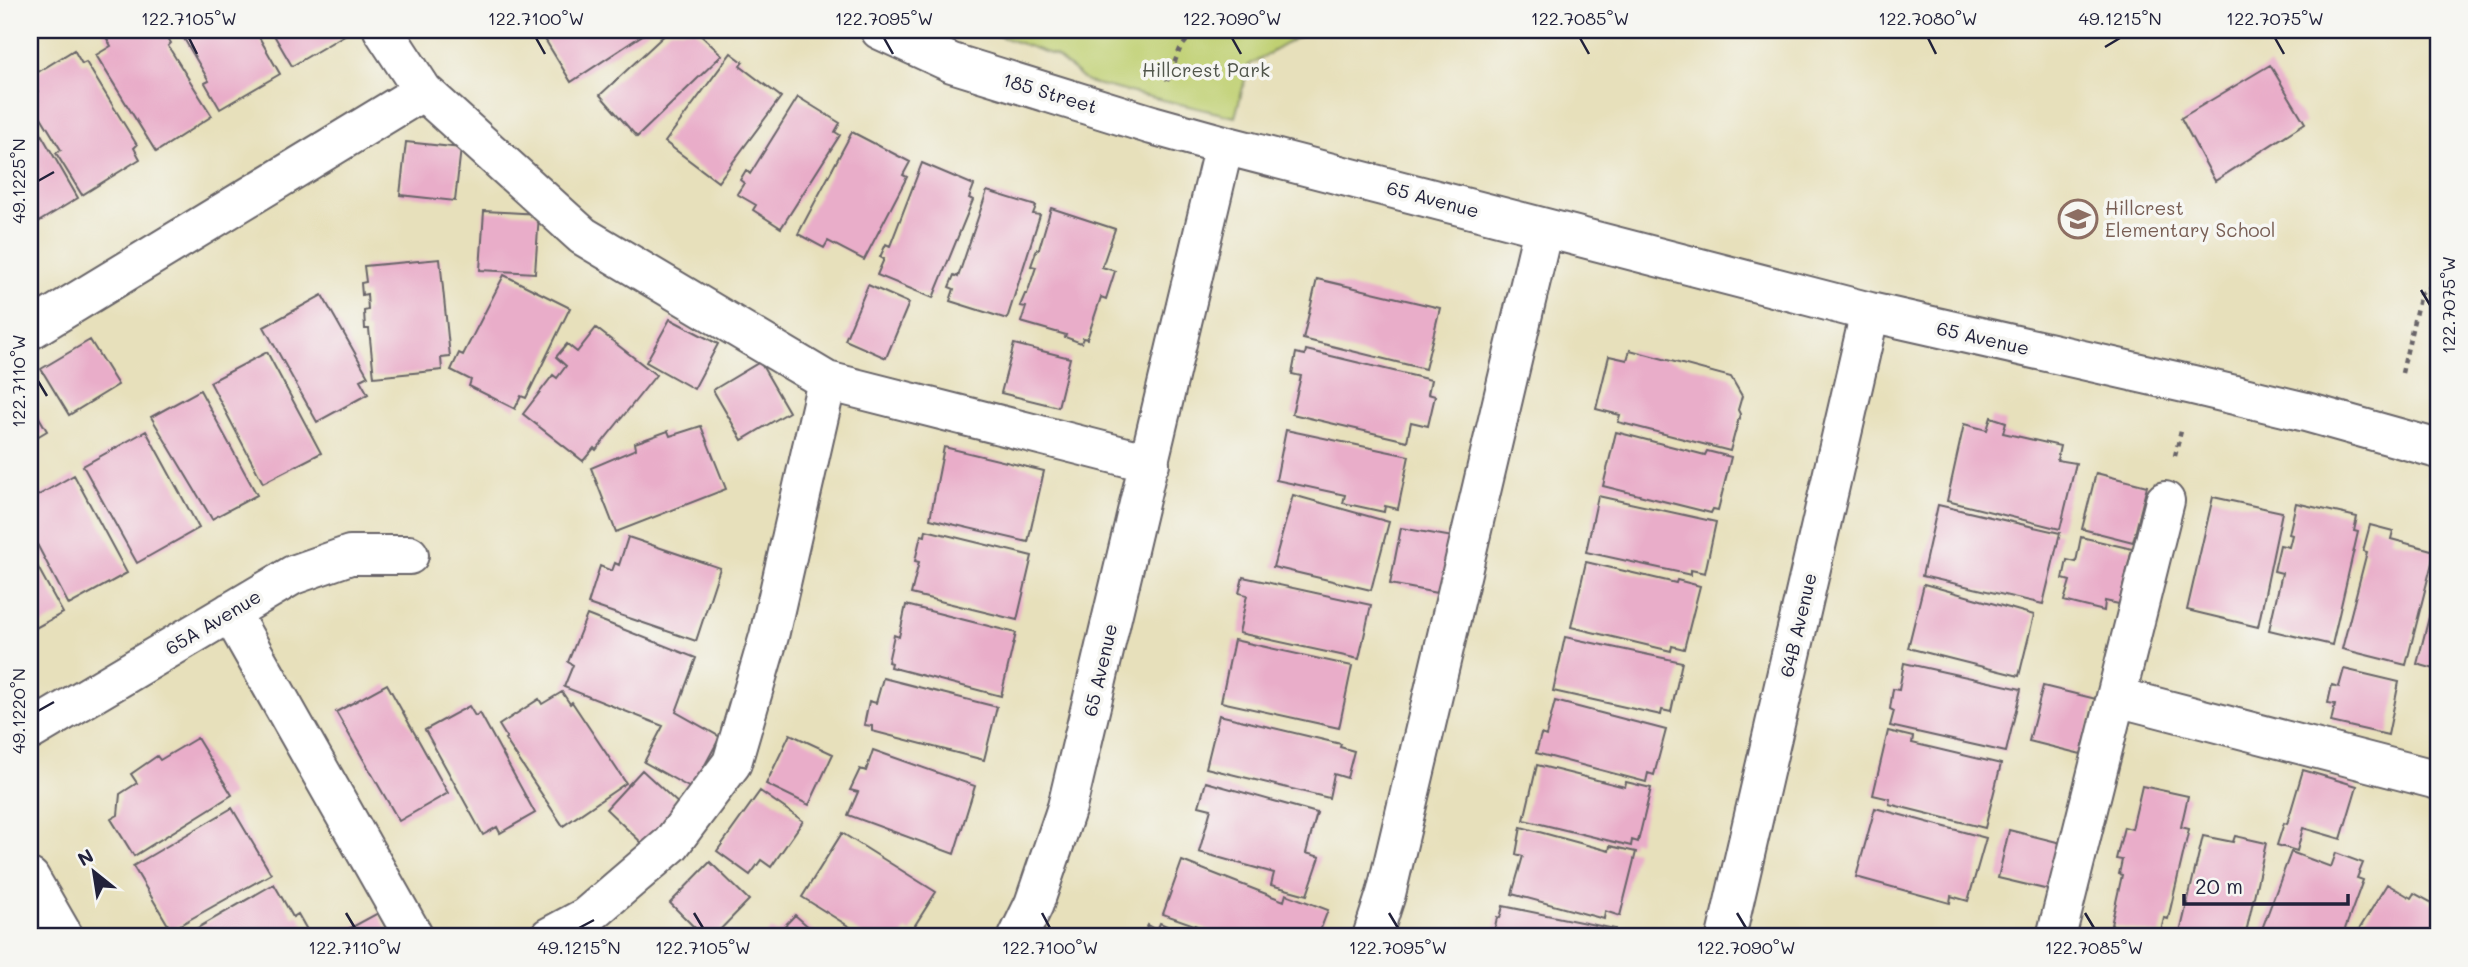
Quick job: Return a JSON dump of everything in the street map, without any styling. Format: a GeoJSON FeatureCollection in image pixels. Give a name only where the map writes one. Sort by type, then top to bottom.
{"type":"FeatureCollection","features":[{"type":"Feature","properties":{"kind":"street"},"geometry":{"type":"LineString","coordinates":[[383,30],[423,91],[583,236],[827,381],[1150,463]]}},
{"type":"Feature","properties":{"kind":"street","name":"185 Street"},"geometry":{"type":"LineString","coordinates":[[880,30],[952,63],[1224,145]]}},
{"type":"Feature","properties":{"kind":"street"},"geometry":{"type":"LineString","coordinates":[[30,330],[423,91]]}},
{"type":"Feature","properties":{"kind":"street","name":"65 Avenue"},"geometry":{"type":"LineString","coordinates":[[1018,937],[1034,904],[1067,807],[1224,145],[1870,312],[2193,384],[2438,449]]}},
{"type":"Feature","properties":{"kind":"street"},"geometry":{"type":"LineString","coordinates":[[1372,937],[1386,894],[1543,229]]}},
{"type":"Feature","properties":{"kind":"street","name":"64B Avenue"},"geometry":{"type":"LineString","coordinates":[[1736,935],[1870,312]]}},
{"type":"Feature","properties":{"kind":"street"},"geometry":{"type":"LineString","coordinates":[[549,937],[586,917],[671,844],[732,763],[769,636],[827,381]]}},
{"type":"Feature","properties":{"kind":"street"},"geometry":{"type":"LineString","coordinates":[[2056,937],[2169,484]]}},
{"type":"Feature","properties":{"kind":"street","name":"65A Avenue"},"geometry":{"type":"LineString","coordinates":[[30,732],[293,575],[350,555],[410,555]]}},
{"type":"Feature","properties":{"kind":"street"},"geometry":{"type":"LineString","coordinates":[[230,611],[414,937]]}},
{"type":"Feature","properties":{"kind":"street"},"geometry":{"type":"LineString","coordinates":[[2117,697],[2438,780]]}},
{"type":"Feature","properties":{"kind":"street"},"geometry":{"type":"LineString","coordinates":[[30,878],[64,937]]}},
{"type":"Feature","properties":{"kind":"path"},"geometry":{"type":"LineString","coordinates":[[1165,87],[1180,49],[1195,30]]}},
{"type":"Feature","properties":{"kind":"path"},"geometry":{"type":"LineString","coordinates":[[2402,373],[2420,294],[2438,282]]}},
{"type":"Feature","properties":{"kind":"path"},"geometry":{"type":"LineString","coordinates":[[2169,484],[2182,430]]}},
{"type":"Feature","properties":{"kind":"green space","name":"Hillcrest Park"},"geometry":{"type":"Polygon","coordinates":[[[982,30],[1310,30],[1249,65],[1235,117],[1087,82],[1056,56],[982,30]]]}},
{"type":"Feature","properties":{"kind":"building"},"geometry":{"type":"Polygon","coordinates":[[[154,30],[157,34],[164,31],[171,43],[168,46],[212,116],[156,152],[96,55],[111,46],[103,32],[154,30]]]}},
{"type":"Feature","properties":{"kind":"building"},"geometry":{"type":"Polygon","coordinates":[[[179,30],[255,30],[280,74],[220,109],[205,83],[209,81],[179,30]]]}},
{"type":"Feature","properties":{"kind":"building"},"geometry":{"type":"Polygon","coordinates":[[[271,30],[353,30],[292,66],[271,30]]]}},
{"type":"Feature","properties":{"kind":"building"},"geometry":{"type":"Polygon","coordinates":[[[552,30],[650,30],[571,82],[543,36],[552,30]]]}},
{"type":"Feature","properties":{"kind":"building"},"geometry":{"type":"Polygon","coordinates":[[[670,30],[695,30],[722,55],[637,137],[600,95],[670,30]]]}},
{"type":"Feature","properties":{"kind":"building"},"geometry":{"type":"Polygon","coordinates":[[[74,50],[82,64],[86,62],[137,145],[134,148],[140,159],[82,195],[56,153],[61,150],[30,99],[38,92],[30,77],[74,50]]]}},
{"type":"Feature","properties":{"kind":"building"},"geometry":{"type":"Polygon","coordinates":[[[731,53],[743,62],[740,66],[781,97],[718,182],[665,142],[731,53]]]}},
{"type":"Feature","properties":{"kind":"building"},"geometry":{"type":"Polygon","coordinates":[[[2270,65],[2305,123],[2215,181],[2181,118],[2270,65]]]}},
{"type":"Feature","properties":{"kind":"building"},"geometry":{"type":"Polygon","coordinates":[[[798,97],[840,123],[835,132],[840,135],[781,228],[753,210],[756,205],[737,194],[744,183],[740,180],[746,170],[750,174],[798,97]]]}},
{"type":"Feature","properties":{"kind":"building"},"geometry":{"type":"Polygon","coordinates":[[[30,115],[78,198],[30,227],[30,115]]]}},
{"type":"Feature","properties":{"kind":"building"},"geometry":{"type":"Polygon","coordinates":[[[852,132],[910,162],[903,175],[907,177],[864,260],[828,241],[824,248],[798,234],[852,132]]]}},
{"type":"Feature","properties":{"kind":"building"},"geometry":{"type":"Polygon","coordinates":[[[406,142],[461,148],[455,201],[400,195],[406,142]]]}},
{"type":"Feature","properties":{"kind":"building"},"geometry":{"type":"Polygon","coordinates":[[[922,163],[974,185],[969,198],[973,200],[933,298],[877,275],[884,259],[880,257],[886,244],[890,246],[922,163]]]}},
{"type":"Feature","properties":{"kind":"building"},"geometry":{"type":"Polygon","coordinates":[[[987,191],[1036,206],[1033,214],[1040,215],[1007,319],[950,301],[954,289],[949,287],[954,275],[958,277],[987,191]]]}},
{"type":"Feature","properties":{"kind":"building"},"geometry":{"type":"Polygon","coordinates":[[[1051,208],[1115,229],[1102,267],[1115,271],[1106,299],[1101,297],[1087,339],[1083,338],[1081,343],[1065,337],[1066,335],[1021,322],[1026,307],[1020,306],[1036,267],[1031,266],[1051,208]]]}},
{"type":"Feature","properties":{"kind":"building"},"geometry":{"type":"Polygon","coordinates":[[[484,211],[539,214],[535,273],[480,270],[484,211]]]}},
{"type":"Feature","properties":{"kind":"building"},"geometry":{"type":"Polygon","coordinates":[[[440,259],[450,357],[441,358],[442,370],[374,377],[369,329],[365,329],[364,311],[368,310],[367,294],[362,295],[361,283],[366,282],[364,266],[440,259]]]}},
{"type":"Feature","properties":{"kind":"building"},"geometry":{"type":"Polygon","coordinates":[[[504,275],[570,308],[526,398],[521,396],[515,409],[469,386],[471,380],[451,370],[459,353],[463,355],[504,275]]]}},
{"type":"Feature","properties":{"kind":"building"},"geometry":{"type":"Polygon","coordinates":[[[1317,279],[1440,308],[1425,369],[1303,339],[1317,279]]]}},
{"type":"Feature","properties":{"kind":"building"},"geometry":{"type":"Polygon","coordinates":[[[868,285],[909,303],[886,358],[845,340],[868,285]]]}},
{"type":"Feature","properties":{"kind":"building"},"geometry":{"type":"Polygon","coordinates":[[[322,295],[368,376],[360,380],[368,394],[317,422],[264,327],[322,295]]]}},
{"type":"Feature","properties":{"kind":"building"},"geometry":{"type":"Polygon","coordinates":[[[670,319],[718,344],[694,389],[646,362],[670,319]]]}},
{"type":"Feature","properties":{"kind":"building"},"geometry":{"type":"Polygon","coordinates":[[[596,328],[656,375],[596,450],[594,448],[583,461],[523,414],[553,375],[557,378],[566,366],[556,357],[567,344],[577,352],[596,328]]]}},
{"type":"Feature","properties":{"kind":"building"},"geometry":{"type":"Polygon","coordinates":[[[90,340],[118,385],[69,415],[41,369],[90,340]]]}},
{"type":"Feature","properties":{"kind":"building"},"geometry":{"type":"Polygon","coordinates":[[[1014,344],[1070,358],[1058,407],[1001,393],[1014,344]]]}},
{"type":"Feature","properties":{"kind":"building"},"geometry":{"type":"Polygon","coordinates":[[[1306,350],[1431,380],[1428,394],[1435,396],[1428,426],[1411,422],[1407,441],[1292,414],[1301,376],[1292,374],[1296,353],[1305,355],[1306,350]]]}},
{"type":"Feature","properties":{"kind":"building"},"geometry":{"type":"Polygon","coordinates":[[[1630,350],[1731,377],[1742,396],[1730,451],[1618,422],[1620,415],[1596,409],[1609,356],[1627,360],[1630,350]]]}},
{"type":"Feature","properties":{"kind":"building"},"geometry":{"type":"Polygon","coordinates":[[[267,352],[321,453],[263,483],[210,382],[267,352]]]}},
{"type":"Feature","properties":{"kind":"building"},"geometry":{"type":"Polygon","coordinates":[[[760,362],[789,412],[742,440],[713,390],[760,362]]]}},
{"type":"Feature","properties":{"kind":"building"},"geometry":{"type":"Polygon","coordinates":[[[200,390],[257,495],[212,519],[151,417],[200,390]]]}},
{"type":"Feature","properties":{"kind":"building"},"geometry":{"type":"Polygon","coordinates":[[[30,402],[47,431],[30,441],[30,402]]]}},
{"type":"Feature","properties":{"kind":"building"},"geometry":{"type":"Polygon","coordinates":[[[1991,417],[2006,422],[2003,433],[2060,446],[2057,460],[2076,463],[2060,529],[1947,501],[1964,424],[1987,430],[1991,417]]]}},
{"type":"Feature","properties":{"kind":"building"},"geometry":{"type":"Polygon","coordinates":[[[701,426],[726,489],[616,532],[591,468],[636,449],[635,443],[668,431],[670,436],[701,426]]]}},
{"type":"Feature","properties":{"kind":"building"},"geometry":{"type":"Polygon","coordinates":[[[1286,430],[1409,456],[1398,509],[1385,506],[1384,512],[1343,503],[1345,495],[1276,480],[1286,430]]]}},
{"type":"Feature","properties":{"kind":"building"},"geometry":{"type":"Polygon","coordinates":[[[146,431],[199,528],[137,563],[83,466],[146,431]]]}},
{"type":"Feature","properties":{"kind":"building"},"geometry":{"type":"Polygon","coordinates":[[[1616,432],[1705,455],[1707,451],[1731,457],[1718,510],[1713,509],[1711,513],[1603,486],[1616,432]]]}},
{"type":"Feature","properties":{"kind":"building"},"geometry":{"type":"Polygon","coordinates":[[[944,447],[1044,471],[1028,542],[930,519],[944,447]]]}},
{"type":"Feature","properties":{"kind":"building"},"geometry":{"type":"Polygon","coordinates":[[[2096,473],[2147,486],[2133,542],[2082,529],[2096,473]]]}},
{"type":"Feature","properties":{"kind":"building"},"geometry":{"type":"Polygon","coordinates":[[[74,475],[127,573],[69,605],[30,531],[30,500],[74,475]]]}},
{"type":"Feature","properties":{"kind":"building"},"geometry":{"type":"Polygon","coordinates":[[[1293,495],[1389,522],[1371,590],[1273,567],[1293,495]]]}},
{"type":"Feature","properties":{"kind":"building"},"geometry":{"type":"Polygon","coordinates":[[[1598,496],[1716,522],[1705,573],[1691,570],[1691,575],[1586,552],[1598,496]]]}},
{"type":"Feature","properties":{"kind":"building"},"geometry":{"type":"Polygon","coordinates":[[[2213,497],[2282,512],[2258,627],[2187,610],[2213,497]]]}},
{"type":"Feature","properties":{"kind":"building"},"geometry":{"type":"Polygon","coordinates":[[[2296,503],[2357,517],[2354,531],[2358,532],[2332,645],[2269,630],[2282,573],[2274,571],[2280,545],[2289,547],[2296,503]]]}},
{"type":"Feature","properties":{"kind":"building"},"geometry":{"type":"Polygon","coordinates":[[[1938,505],[2060,533],[2043,604],[1922,576],[1938,505]]]}},
{"type":"Feature","properties":{"kind":"building"},"geometry":{"type":"Polygon","coordinates":[[[2370,525],[2393,531],[2391,539],[2435,551],[2406,665],[2342,649],[2367,552],[2363,551],[2370,525]]]}},
{"type":"Feature","properties":{"kind":"building"},"geometry":{"type":"Polygon","coordinates":[[[1401,528],[1453,537],[1442,594],[1390,584],[1401,528]]]}},
{"type":"Feature","properties":{"kind":"building"},"geometry":{"type":"Polygon","coordinates":[[[926,530],[1032,556],[1017,620],[911,594],[919,562],[915,561],[921,535],[925,536],[926,530]]]}},
{"type":"Feature","properties":{"kind":"building"},"geometry":{"type":"Polygon","coordinates":[[[628,537],[720,568],[696,641],[588,604],[600,566],[612,571],[615,563],[619,565],[628,537]]]}},
{"type":"Feature","properties":{"kind":"building"},"geometry":{"type":"Polygon","coordinates":[[[2081,537],[2132,549],[2119,604],[2105,601],[2104,611],[2064,601],[2070,581],[2063,579],[2067,560],[2076,562],[2081,537]]]}},
{"type":"Feature","properties":{"kind":"building"},"geometry":{"type":"Polygon","coordinates":[[[30,553],[63,613],[30,631],[30,553]]]}},
{"type":"Feature","properties":{"kind":"building"},"geometry":{"type":"Polygon","coordinates":[[[1586,562],[1700,586],[1684,649],[1672,646],[1671,651],[1571,627],[1586,562]]]}},
{"type":"Feature","properties":{"kind":"building"},"geometry":{"type":"Polygon","coordinates":[[[1243,577],[1371,605],[1359,659],[1239,633],[1247,595],[1239,593],[1243,577]]]}},
{"type":"Feature","properties":{"kind":"building"},"geometry":{"type":"Polygon","coordinates":[[[1924,584],[2034,615],[2019,676],[1908,648],[1924,584]]]}},
{"type":"Feature","properties":{"kind":"building"},"geometry":{"type":"Polygon","coordinates":[[[2438,586],[2438,670],[2417,664],[2438,586]]]}},
{"type":"Feature","properties":{"kind":"building"},"geometry":{"type":"Polygon","coordinates":[[[906,605],[1016,633],[1001,696],[890,667],[891,663],[888,662],[894,635],[899,637],[906,605]]]}},
{"type":"Feature","properties":{"kind":"building"},"geometry":{"type":"Polygon","coordinates":[[[587,615],[696,658],[676,712],[720,737],[692,789],[644,762],[663,726],[564,687],[573,665],[568,662],[587,615]]]}},
{"type":"Feature","properties":{"kind":"building"},"geometry":{"type":"Polygon","coordinates":[[[1565,637],[1682,662],[1671,712],[1662,710],[1661,715],[1553,691],[1565,637]]]}},
{"type":"Feature","properties":{"kind":"building"},"geometry":{"type":"Polygon","coordinates":[[[1234,640],[1352,666],[1339,728],[1221,702],[1234,640]]]}},
{"type":"Feature","properties":{"kind":"building"},"geometry":{"type":"Polygon","coordinates":[[[1904,663],[2021,689],[2006,752],[1890,726],[1894,711],[1890,709],[1893,689],[1899,690],[1904,663]]]}},
{"type":"Feature","properties":{"kind":"building"},"geometry":{"type":"Polygon","coordinates":[[[2344,669],[2399,682],[2388,735],[2331,722],[2335,704],[2328,703],[2332,685],[2339,687],[2344,669]]]}},
{"type":"Feature","properties":{"kind":"building"},"geometry":{"type":"Polygon","coordinates":[[[883,678],[997,707],[984,760],[872,731],[872,726],[864,725],[869,701],[876,703],[883,678]]]}},
{"type":"Feature","properties":{"kind":"building"},"geometry":{"type":"Polygon","coordinates":[[[387,684],[448,793],[399,821],[336,712],[387,684]]]}},
{"type":"Feature","properties":{"kind":"building"},"geometry":{"type":"Polygon","coordinates":[[[2043,686],[2096,699],[2081,754],[2029,741],[2043,686]]]}},
{"type":"Feature","properties":{"kind":"building"},"geometry":{"type":"Polygon","coordinates":[[[562,692],[570,704],[572,702],[626,783],[563,826],[505,739],[507,738],[499,725],[539,699],[542,704],[562,692]]]}},
{"type":"Feature","properties":{"kind":"building"},"geometry":{"type":"Polygon","coordinates":[[[1555,701],[1666,730],[1654,775],[1648,773],[1646,782],[1536,753],[1541,734],[1546,736],[1555,701]]]}},
{"type":"Feature","properties":{"kind":"building"},"geometry":{"type":"Polygon","coordinates":[[[469,706],[475,716],[480,713],[535,813],[500,833],[497,827],[483,835],[425,730],[469,706]]]}},
{"type":"Feature","properties":{"kind":"building"},"geometry":{"type":"Polygon","coordinates":[[[1219,715],[1341,744],[1340,747],[1354,751],[1347,778],[1334,774],[1329,798],[1206,768],[1219,715]]]}},
{"type":"Feature","properties":{"kind":"building"},"geometry":{"type":"Polygon","coordinates":[[[1888,731],[1913,737],[1912,743],[2001,764],[1985,828],[1889,804],[1890,799],[1873,795],[1888,731]]]}},
{"type":"Feature","properties":{"kind":"building"},"geometry":{"type":"Polygon","coordinates":[[[790,734],[833,754],[809,805],[766,784],[790,734]]]}},
{"type":"Feature","properties":{"kind":"building"},"geometry":{"type":"Polygon","coordinates":[[[197,738],[232,795],[134,856],[111,819],[118,815],[120,794],[137,783],[131,774],[157,756],[160,760],[197,738]]]}},
{"type":"Feature","properties":{"kind":"building"},"geometry":{"type":"Polygon","coordinates":[[[873,750],[975,786],[954,854],[848,815],[858,792],[850,790],[860,769],[866,771],[873,750]]]}},
{"type":"Feature","properties":{"kind":"building"},"geometry":{"type":"Polygon","coordinates":[[[1537,765],[1625,787],[1626,782],[1651,788],[1638,842],[1632,840],[1631,846],[1524,820],[1537,765]]]}},
{"type":"Feature","properties":{"kind":"building"},"geometry":{"type":"Polygon","coordinates":[[[642,770],[682,807],[645,846],[606,809],[642,770]]]}},
{"type":"Feature","properties":{"kind":"building"},"geometry":{"type":"Polygon","coordinates":[[[2303,770],[2357,786],[2341,839],[2303,828],[2297,851],[2277,845],[2284,823],[2287,824],[2303,770]]]}},
{"type":"Feature","properties":{"kind":"building"},"geometry":{"type":"Polygon","coordinates":[[[1206,782],[1317,813],[1306,853],[1320,857],[1307,895],[1271,885],[1274,873],[1199,852],[1211,809],[1199,806],[1206,782]]]}},
{"type":"Feature","properties":{"kind":"building"},"geometry":{"type":"Polygon","coordinates":[[[2142,786],[2188,796],[2181,827],[2189,829],[2168,919],[2164,918],[2160,935],[2111,925],[2122,875],[2119,874],[2122,860],[2116,859],[2124,827],[2132,829],[2142,786]]]}},
{"type":"Feature","properties":{"kind":"building"},"geometry":{"type":"Polygon","coordinates":[[[760,791],[803,821],[771,867],[761,860],[750,875],[717,851],[760,791]]]}},
{"type":"Feature","properties":{"kind":"building"},"geometry":{"type":"Polygon","coordinates":[[[232,808],[271,874],[171,930],[133,866],[232,808]]]}},
{"type":"Feature","properties":{"kind":"building"},"geometry":{"type":"Polygon","coordinates":[[[1875,808],[1986,838],[1968,901],[1951,896],[1950,903],[1856,877],[1875,808]]]}},
{"type":"Feature","properties":{"kind":"building"},"geometry":{"type":"Polygon","coordinates":[[[1521,827],[1609,851],[1610,846],[1636,852],[1620,916],[1605,911],[1604,919],[1512,894],[1523,856],[1516,854],[1521,827]]]}},
{"type":"Feature","properties":{"kind":"building"},"geometry":{"type":"Polygon","coordinates":[[[2009,830],[2065,844],[2053,891],[1998,878],[2009,830]]]}},
{"type":"Feature","properties":{"kind":"building"},"geometry":{"type":"Polygon","coordinates":[[[842,833],[936,892],[910,933],[906,930],[902,937],[866,937],[802,897],[842,833]]]}},
{"type":"Feature","properties":{"kind":"building"},"geometry":{"type":"Polygon","coordinates":[[[2203,836],[2233,842],[2235,836],[2266,843],[2245,937],[2179,937],[2203,836]]]}},
{"type":"Feature","properties":{"kind":"building"},"geometry":{"type":"Polygon","coordinates":[[[2291,852],[2331,867],[2336,853],[2363,863],[2357,878],[2363,880],[2342,937],[2259,937],[2291,852]]]}},
{"type":"Feature","properties":{"kind":"building"},"geometry":{"type":"Polygon","coordinates":[[[1182,861],[1284,901],[1286,894],[1328,910],[1318,936],[1300,930],[1297,937],[1228,937],[1163,914],[1182,861]]]}},
{"type":"Feature","properties":{"kind":"building"},"geometry":{"type":"Polygon","coordinates":[[[710,862],[749,900],[713,937],[704,937],[670,903],[710,862]]]}},
{"type":"Feature","properties":{"kind":"building"},"geometry":{"type":"Polygon","coordinates":[[[274,884],[293,917],[298,914],[311,937],[182,937],[274,884]]]}},
{"type":"Feature","properties":{"kind":"building"},"geometry":{"type":"Polygon","coordinates":[[[2387,884],[2411,898],[2414,893],[2438,906],[2438,937],[2355,936],[2387,884]]]}},
{"type":"Feature","properties":{"kind":"building"},"geometry":{"type":"Polygon","coordinates":[[[1503,906],[1615,929],[1614,937],[1493,937],[1497,917],[1500,918],[1503,906]]]}},
{"type":"Feature","properties":{"kind":"building"},"geometry":{"type":"Polygon","coordinates":[[[378,913],[391,937],[334,937],[378,913]]]}},
{"type":"Feature","properties":{"kind":"building"},"geometry":{"type":"Polygon","coordinates":[[[795,915],[820,937],[764,937],[771,929],[778,933],[795,915]]]}},
{"type":"Feature","properties":{"kind":"building"},"geometry":{"type":"Polygon","coordinates":[[[1160,923],[1191,937],[1142,937],[1148,925],[1157,930],[1160,923]]]}},
{"type":"Feature","properties":{"kind":"place","name":"Hillcrest Elementary School"},"geometry":{"type":"Point","coordinates":[2078,219]}}]}
